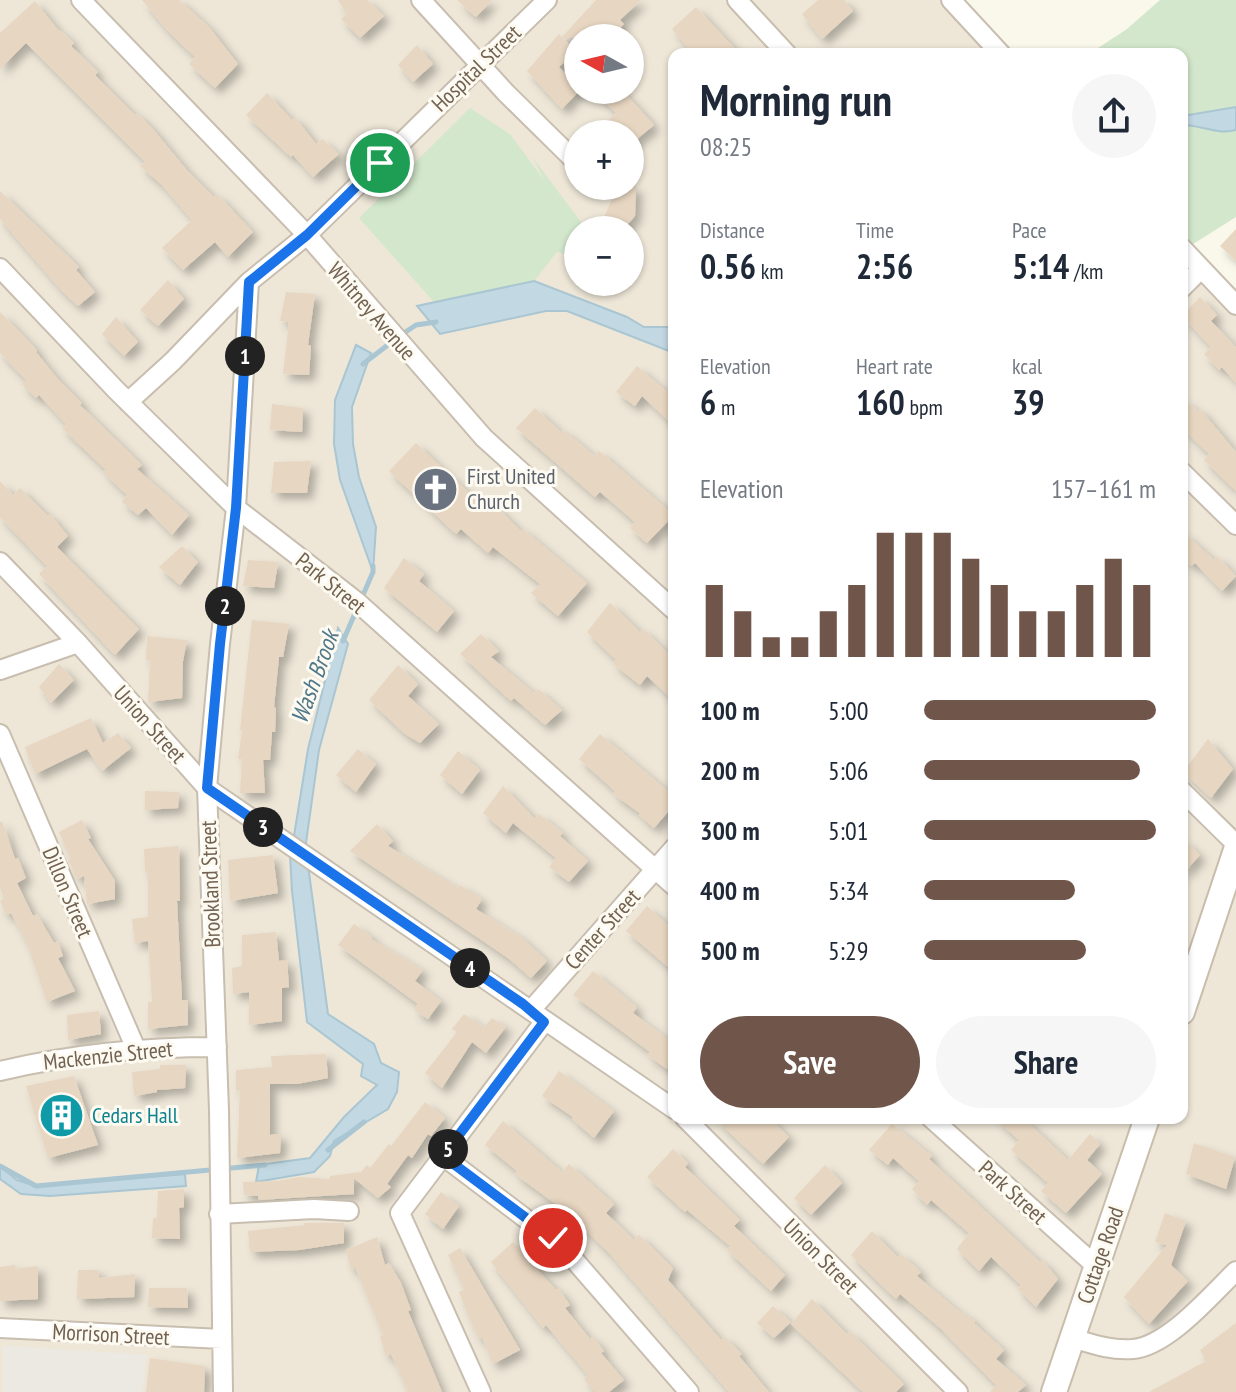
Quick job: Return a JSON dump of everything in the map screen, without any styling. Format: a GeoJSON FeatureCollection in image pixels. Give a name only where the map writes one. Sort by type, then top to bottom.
{"type":"FeatureCollection","features":[{"type":"Feature","properties":{"kind":"main road"},"geometry":{"type":"LineString","coordinates":[[1188,994],[1236,850]]}},
{"type":"Feature","properties":{"kind":"main road","name":"Cottage Road"},"geometry":{"type":"LineString","coordinates":[[1054,1392],[1145,1124]]}},
{"type":"Feature","properties":{"kind":"street","name":"Whitney Avenue"},"geometry":{"type":"LineString","coordinates":[[81,0],[307,235],[484,438],[668,605]]}},
{"type":"Feature","properties":{"kind":"street"},"geometry":{"type":"LineString","coordinates":[[421,0],[564,150]]}},
{"type":"Feature","properties":{"kind":"street","name":"Hospital Street"},"geometry":{"type":"LineString","coordinates":[[128,402],[173,361],[249,282],[307,235],[547,0]]}},
{"type":"Feature","properties":{"kind":"street"},"geometry":{"type":"LineString","coordinates":[[737,0],[781,48]]}},
{"type":"Feature","properties":{"kind":"street"},"geometry":{"type":"LineString","coordinates":[[951,0],[995,48]]}},
{"type":"Feature","properties":{"kind":"street"},"geometry":{"type":"LineString","coordinates":[[1188,255],[1236,305]]}},
{"type":"Feature","properties":{"kind":"street","name":"Park Street"},"geometry":{"type":"LineString","coordinates":[[0,268],[128,402],[236,508],[356,601],[668,881]]}},
{"type":"Feature","properties":{"kind":"street"},"geometry":{"type":"LineString","coordinates":[[1188,282],[1201,269]]}},
{"type":"Feature","properties":{"kind":"street","name":"Brookland Street"},"geometry":{"type":"LineString","coordinates":[[223,1392],[217,1047],[207,788],[236,508],[249,282]]}},
{"type":"Feature","properties":{"kind":"street"},"geometry":{"type":"LineString","coordinates":[[1188,478],[1236,525]]}},
{"type":"Feature","properties":{"kind":"street","name":"Union Street"},"geometry":{"type":"LineString","coordinates":[[0,562],[78,643],[207,788],[668,1105]]}},
{"type":"Feature","properties":{"kind":"street"},"geometry":{"type":"LineString","coordinates":[[0,670],[78,643]]}},
{"type":"Feature","properties":{"kind":"street","name":"Dillon Street"},"geometry":{"type":"LineString","coordinates":[[0,734],[136,1049]]}},
{"type":"Feature","properties":{"kind":"street"},"geometry":{"type":"LineString","coordinates":[[1188,797],[1236,844]]}},
{"type":"Feature","properties":{"kind":"street","name":"Center Street"},"geometry":{"type":"LineString","coordinates":[[481,1392],[400,1213],[443,1156],[538,1016],[668,855]]}},
{"type":"Feature","properties":{"kind":"street","name":"Mackenzie Street"},"geometry":{"type":"LineString","coordinates":[[0,1071],[40,1062],[136,1049],[217,1047]]}},
{"type":"Feature","properties":{"kind":"street","name":"Union Street"},"geometry":{"type":"LineString","coordinates":[[691,1124],[958,1392]]}},
{"type":"Feature","properties":{"kind":"street","name":"Park Street"},"geometry":{"type":"LineString","coordinates":[[938,1124],[1096,1266]]}},
{"type":"Feature","properties":{"kind":"street"},"geometry":{"type":"LineString","coordinates":[[443,1156],[553,1238],[689,1392]]}},
{"type":"Feature","properties":{"kind":"street"},"geometry":{"type":"LineString","coordinates":[[219,1214],[314,1209],[349,1211]]}},
{"type":"Feature","properties":{"kind":"street"},"geometry":{"type":"LineString","coordinates":[[1072,1338],[1117,1349],[1135,1349],[1152,1344],[1175,1328],[1236,1271]]}},
{"type":"Feature","properties":{"kind":"street","name":"Morrison Street"},"geometry":{"type":"LineString","coordinates":[[0,1328],[222,1339]]}},
{"type":"Feature","properties":{"kind":"shaded area"},"geometry":{"type":"Polygon","coordinates":[[[0,0],[941,0],[983,48],[668,48],[668,1124],[1188,1124],[1188,268],[1236,317],[1236,1392],[0,1392],[0,0]]]}},
{"type":"Feature","properties":{"kind":"shaded area"},"geometry":{"type":"Polygon","coordinates":[[[3,1346],[147,1355],[142,1392],[3,1392],[3,1346]]]}},
{"type":"Feature","properties":{"kind":"green space"},"geometry":{"type":"Polygon","coordinates":[[[1160,0],[1236,0],[1236,217],[1188,247],[1188,48],[1098,48],[1127,29],[1160,0]]]}},
{"type":"Feature","properties":{"kind":"green space"},"geometry":{"type":"Polygon","coordinates":[[[470,108],[510,134],[544,180],[533,158],[576,216],[564,216],[564,254],[557,252],[534,281],[434,302],[359,218],[470,108]]]}},
{"type":"Feature","properties":{"kind":"water"},"geometry":{"type":"Polygon","coordinates":[[[1236,107],[1236,130],[1188,125],[1188,115],[1236,107]]]}},
{"type":"Feature","properties":{"kind":"water"},"geometry":{"type":"Polygon","coordinates":[[[534,281],[564,293],[564,296],[573,296],[627,317],[644,327],[668,327],[668,351],[567,311],[546,311],[440,334],[417,306],[534,281]]]}},
{"type":"Feature","properties":{"kind":"water"},"geometry":{"type":"Polygon","coordinates":[[[356,345],[371,353],[352,407],[353,444],[359,477],[376,527],[373,572],[340,480],[334,444],[335,400],[356,345]]]}},
{"type":"Feature","properties":{"kind":"water"},"geometry":{"type":"Polygon","coordinates":[[[338,628],[348,644],[319,750],[305,850],[293,842],[308,749],[338,628]]]}},
{"type":"Feature","properties":{"kind":"water"},"geometry":{"type":"Polygon","coordinates":[[[290,855],[308,865],[328,1014],[374,1044],[381,1063],[399,1072],[397,1092],[388,1109],[334,1141],[330,1156],[314,1172],[256,1182],[259,1165],[310,1158],[344,1117],[377,1085],[361,1076],[363,1064],[307,1022],[290,855]]]}},
{"type":"Feature","properties":{"kind":"water"},"geometry":{"type":"Polygon","coordinates":[[[0,1166],[17,1180],[36,1186],[185,1174],[186,1186],[50,1196],[21,1194],[0,1179],[0,1166]]]}},
{"type":"Feature","properties":{"kind":"building"},"geometry":{"type":"Polygon","coordinates":[[[142,0],[179,0],[209,27],[238,64],[215,88],[189,64],[195,57],[142,0]]]}},
{"type":"Feature","properties":{"kind":"building"},"geometry":{"type":"Polygon","coordinates":[[[338,0],[367,0],[384,16],[360,38],[341,19],[347,14],[338,0]]]}},
{"type":"Feature","properties":{"kind":"building"},"geometry":{"type":"Polygon","coordinates":[[[457,0],[492,0],[476,17],[457,0]]]}},
{"type":"Feature","properties":{"kind":"building"},"geometry":{"type":"Polygon","coordinates":[[[596,0],[641,0],[620,20],[624,24],[574,24],[596,0]]]}},
{"type":"Feature","properties":{"kind":"building"},"geometry":{"type":"Polygon","coordinates":[[[818,0],[844,0],[853,11],[822,39],[802,14],[818,0]]]}},
{"type":"Feature","properties":{"kind":"building"},"geometry":{"type":"Polygon","coordinates":[[[35,1],[59,31],[74,43],[71,46],[98,72],[95,75],[152,128],[214,197],[217,194],[253,232],[228,257],[215,242],[183,270],[162,248],[192,220],[162,185],[140,166],[145,162],[26,43],[0,69],[0,33],[35,1]]]}},
{"type":"Feature","properties":{"kind":"building"},"geometry":{"type":"Polygon","coordinates":[[[696,7],[734,48],[688,48],[672,29],[696,7]]]}},
{"type":"Feature","properties":{"kind":"building"},"geometry":{"type":"Polygon","coordinates":[[[559,34],[562,37],[564,35],[564,62],[559,67],[564,72],[564,104],[567,104],[562,109],[527,71],[559,34]]]}},
{"type":"Feature","properties":{"kind":"building"},"geometry":{"type":"Polygon","coordinates":[[[417,45],[433,64],[413,82],[398,65],[417,45]]]}},
{"type":"Feature","properties":{"kind":"building"},"geometry":{"type":"Polygon","coordinates":[[[267,93],[292,120],[295,117],[316,144],[322,139],[339,154],[313,177],[293,155],[291,157],[246,115],[267,93]]]}},
{"type":"Feature","properties":{"kind":"building"},"geometry":{"type":"Polygon","coordinates":[[[607,104],[635,104],[654,125],[644,133],[644,120],[609,120],[616,113],[607,104]]]}},
{"type":"Feature","properties":{"kind":"building"},"geometry":{"type":"Polygon","coordinates":[[[0,191],[79,267],[76,270],[95,292],[78,306],[0,219],[0,191]]]}},
{"type":"Feature","properties":{"kind":"building"},"geometry":{"type":"Polygon","coordinates":[[[611,200],[636,200],[635,216],[605,216],[611,200]]]}},
{"type":"Feature","properties":{"kind":"building"},"geometry":{"type":"Polygon","coordinates":[[[1236,229],[1236,261],[1220,246],[1236,229]]]}},
{"type":"Feature","properties":{"kind":"building"},"geometry":{"type":"Polygon","coordinates":[[[168,280],[184,299],[158,326],[140,310],[168,280]]]}},
{"type":"Feature","properties":{"kind":"building"},"geometry":{"type":"Polygon","coordinates":[[[286,292],[315,294],[308,345],[311,346],[309,375],[283,374],[289,322],[280,321],[286,292]]]}},
{"type":"Feature","properties":{"kind":"building"},"geometry":{"type":"Polygon","coordinates":[[[1200,297],[1217,315],[1211,321],[1236,347],[1236,383],[1222,367],[1219,370],[1204,354],[1211,347],[1188,322],[1188,310],[1200,297]]]}},
{"type":"Feature","properties":{"kind":"building"},"geometry":{"type":"Polygon","coordinates":[[[0,312],[37,350],[57,378],[82,403],[80,405],[142,465],[137,469],[189,515],[172,535],[146,508],[138,515],[122,502],[127,495],[103,472],[106,470],[62,428],[66,424],[39,395],[36,398],[22,384],[26,380],[0,353],[0,312]]]}},
{"type":"Feature","properties":{"kind":"building"},"geometry":{"type":"Polygon","coordinates":[[[116,317],[138,342],[124,356],[102,334],[116,317]]]}},
{"type":"Feature","properties":{"kind":"building"},"geometry":{"type":"Polygon","coordinates":[[[637,366],[666,391],[668,389],[668,420],[642,396],[635,406],[616,392],[637,366]]]}},
{"type":"Feature","properties":{"kind":"building"},"geometry":{"type":"Polygon","coordinates":[[[1188,403],[1198,411],[1200,409],[1236,452],[1236,491],[1204,460],[1209,454],[1188,434],[1188,403]]]}},
{"type":"Feature","properties":{"kind":"building"},"geometry":{"type":"Polygon","coordinates":[[[272,404],[303,408],[302,432],[270,430],[272,404]]]}},
{"type":"Feature","properties":{"kind":"building"},"geometry":{"type":"Polygon","coordinates":[[[535,408],[561,432],[563,430],[595,456],[599,451],[668,510],[668,521],[647,543],[630,528],[635,522],[600,492],[595,497],[516,428],[535,408]]]}},
{"type":"Feature","properties":{"kind":"building"},"geometry":{"type":"Polygon","coordinates":[[[416,443],[489,512],[495,505],[521,531],[523,529],[587,583],[558,616],[531,593],[540,584],[493,547],[488,553],[461,529],[456,534],[389,471],[416,443]]]}},
{"type":"Feature","properties":{"kind":"building"},"geometry":{"type":"Polygon","coordinates":[[[311,461],[307,493],[271,493],[274,462],[311,461]]]}},
{"type":"Feature","properties":{"kind":"building"},"geometry":{"type":"Polygon","coordinates":[[[0,481],[13,495],[20,488],[48,516],[50,514],[68,536],[57,547],[139,629],[115,655],[39,574],[47,566],[0,517],[0,481]]]}},
{"type":"Feature","properties":{"kind":"building"},"geometry":{"type":"Polygon","coordinates":[[[1188,536],[1214,560],[1217,556],[1236,576],[1222,591],[1195,563],[1191,566],[1188,563],[1188,536]]]}},
{"type":"Feature","properties":{"kind":"building"},"geometry":{"type":"Polygon","coordinates":[[[182,546],[198,562],[180,585],[159,567],[182,546]]]}},
{"type":"Feature","properties":{"kind":"building"},"geometry":{"type":"Polygon","coordinates":[[[404,558],[424,574],[419,581],[454,611],[437,632],[384,588],[404,558]]]}},
{"type":"Feature","properties":{"kind":"building"},"geometry":{"type":"Polygon","coordinates":[[[248,560],[278,562],[274,588],[243,586],[248,560]]]}},
{"type":"Feature","properties":{"kind":"building"},"geometry":{"type":"Polygon","coordinates":[[[610,603],[668,653],[668,695],[647,676],[640,685],[613,664],[616,660],[587,632],[610,603]]]}},
{"type":"Feature","properties":{"kind":"building"},"geometry":{"type":"Polygon","coordinates":[[[252,620],[289,624],[283,657],[279,657],[275,732],[272,732],[270,760],[263,760],[265,793],[240,793],[240,730],[252,620]]]}},
{"type":"Feature","properties":{"kind":"building"},"geometry":{"type":"Polygon","coordinates":[[[481,634],[499,651],[491,657],[534,693],[538,689],[562,710],[545,725],[514,698],[511,701],[460,654],[481,634]]]}},
{"type":"Feature","properties":{"kind":"building"},"geometry":{"type":"Polygon","coordinates":[[[147,636],[187,640],[182,698],[148,702],[150,660],[146,660],[147,636]]]}},
{"type":"Feature","properties":{"kind":"building"},"geometry":{"type":"Polygon","coordinates":[[[59,664],[74,680],[51,703],[39,687],[59,664]]]}},
{"type":"Feature","properties":{"kind":"building"},"geometry":{"type":"Polygon","coordinates":[[[398,665],[418,684],[408,696],[439,724],[420,743],[405,734],[369,700],[398,665]]]}},
{"type":"Feature","properties":{"kind":"building"},"geometry":{"type":"Polygon","coordinates":[[[91,718],[103,743],[118,733],[131,748],[102,771],[87,749],[35,774],[25,747],[91,718]]]}},
{"type":"Feature","properties":{"kind":"building"},"geometry":{"type":"Polygon","coordinates":[[[600,734],[668,791],[668,812],[654,828],[641,814],[613,794],[615,791],[579,759],[600,734]]]}},
{"type":"Feature","properties":{"kind":"building"},"geometry":{"type":"Polygon","coordinates":[[[1208,739],[1233,769],[1211,798],[1188,777],[1188,765],[1208,739]]]}},
{"type":"Feature","properties":{"kind":"building"},"geometry":{"type":"Polygon","coordinates":[[[358,749],[376,764],[356,792],[336,775],[358,749]]]}},
{"type":"Feature","properties":{"kind":"building"},"geometry":{"type":"Polygon","coordinates":[[[458,751],[480,770],[462,794],[440,775],[458,751]]]}},
{"type":"Feature","properties":{"kind":"building"},"geometry":{"type":"Polygon","coordinates":[[[503,786],[535,819],[539,814],[563,833],[560,836],[588,861],[569,882],[549,867],[556,858],[513,823],[506,833],[483,813],[503,786]]]}},
{"type":"Feature","properties":{"kind":"building"},"geometry":{"type":"Polygon","coordinates":[[[145,791],[179,792],[178,808],[145,810],[145,791]]]}},
{"type":"Feature","properties":{"kind":"building"},"geometry":{"type":"Polygon","coordinates":[[[82,820],[91,838],[88,839],[115,881],[115,899],[87,904],[84,876],[77,879],[68,860],[71,859],[59,832],[82,820]]]}},
{"type":"Feature","properties":{"kind":"building"},"geometry":{"type":"Polygon","coordinates":[[[2,821],[15,859],[18,858],[26,878],[17,883],[33,916],[37,914],[54,943],[58,941],[63,956],[58,958],[75,991],[47,1002],[27,943],[11,913],[6,915],[0,901],[4,898],[0,888],[2,821]]]}},
{"type":"Feature","properties":{"kind":"building"},"geometry":{"type":"Polygon","coordinates":[[[377,824],[393,841],[388,846],[482,899],[476,909],[521,937],[547,961],[531,978],[508,958],[350,851],[377,824]]]}},
{"type":"Feature","properties":{"kind":"building"},"geometry":{"type":"Polygon","coordinates":[[[1188,844],[1200,855],[1188,868],[1188,844]]]}},
{"type":"Feature","properties":{"kind":"building"},"geometry":{"type":"Polygon","coordinates":[[[179,846],[180,901],[177,901],[182,1000],[188,1000],[188,1025],[148,1029],[148,1002],[152,1002],[148,941],[135,943],[132,919],[148,917],[148,872],[145,872],[144,849],[179,846]]]}},
{"type":"Feature","properties":{"kind":"building"},"geometry":{"type":"Polygon","coordinates":[[[273,855],[278,893],[230,901],[228,860],[273,855]]]}},
{"type":"Feature","properties":{"kind":"building"},"geometry":{"type":"Polygon","coordinates":[[[647,906],[668,925],[668,967],[626,931],[647,906]]]}},
{"type":"Feature","properties":{"kind":"building"},"geometry":{"type":"Polygon","coordinates":[[[354,924],[371,939],[423,970],[415,981],[441,1001],[428,1019],[414,1010],[418,1004],[338,945],[354,924]]]}},
{"type":"Feature","properties":{"kind":"building"},"geometry":{"type":"Polygon","coordinates":[[[276,932],[279,961],[287,960],[289,987],[282,988],[282,1021],[249,1025],[249,992],[233,994],[232,968],[242,966],[242,935],[276,932]]]}},
{"type":"Feature","properties":{"kind":"building"},"geometry":{"type":"Polygon","coordinates":[[[593,971],[637,1007],[633,1013],[668,1039],[668,1068],[647,1055],[650,1052],[573,995],[593,971]]]}},
{"type":"Feature","properties":{"kind":"building"},"geometry":{"type":"Polygon","coordinates":[[[99,1011],[101,1034],[68,1040],[67,1015],[99,1011]]]}},
{"type":"Feature","properties":{"kind":"building"},"geometry":{"type":"Polygon","coordinates":[[[464,1014],[484,1027],[492,1018],[506,1027],[486,1053],[472,1042],[442,1088],[425,1073],[457,1032],[452,1029],[464,1014]]]}},
{"type":"Feature","properties":{"kind":"building"},"geometry":{"type":"Polygon","coordinates":[[[326,1054],[328,1078],[297,1084],[270,1084],[270,1135],[281,1134],[280,1153],[237,1158],[240,1090],[236,1090],[236,1070],[272,1067],[271,1056],[326,1054]]]}},
{"type":"Feature","properties":{"kind":"building"},"geometry":{"type":"Polygon","coordinates":[[[160,1065],[186,1065],[185,1088],[134,1096],[132,1072],[160,1069],[160,1065]]]}},
{"type":"Feature","properties":{"kind":"building"},"geometry":{"type":"Polygon","coordinates":[[[559,1071],[614,1111],[594,1138],[573,1117],[542,1096],[559,1071]]]}},
{"type":"Feature","properties":{"kind":"building","name":"Cedars Hall"},"geometry":{"type":"Polygon","coordinates":[[[74,1076],[98,1145],[48,1158],[26,1086],[74,1076]]]}},
{"type":"Feature","properties":{"kind":"building"},"geometry":{"type":"Polygon","coordinates":[[[425,1102],[445,1118],[431,1136],[428,1134],[412,1158],[408,1155],[387,1184],[391,1187],[378,1198],[354,1178],[354,1194],[259,1200],[258,1196],[244,1195],[243,1182],[299,1177],[330,1179],[330,1176],[361,1172],[367,1165],[370,1168],[425,1102]]]}},
{"type":"Feature","properties":{"kind":"building"},"geometry":{"type":"Polygon","coordinates":[[[503,1121],[562,1172],[569,1164],[614,1204],[606,1213],[634,1240],[639,1235],[673,1268],[668,1280],[721,1340],[725,1337],[742,1354],[739,1356],[769,1392],[729,1392],[610,1254],[569,1214],[515,1174],[517,1171],[485,1145],[503,1121]]]}},
{"type":"Feature","properties":{"kind":"building"},"geometry":{"type":"Polygon","coordinates":[[[720,1124],[776,1124],[789,1137],[763,1164],[720,1124]]]}},
{"type":"Feature","properties":{"kind":"building"},"geometry":{"type":"Polygon","coordinates":[[[892,1124],[932,1156],[929,1159],[1040,1262],[1042,1260],[1058,1279],[1036,1307],[1018,1289],[1021,1285],[991,1257],[979,1271],[957,1249],[969,1233],[931,1200],[927,1205],[912,1189],[919,1181],[893,1158],[888,1165],[869,1150],[892,1124]]]}},
{"type":"Feature","properties":{"kind":"building"},"geometry":{"type":"Polygon","coordinates":[[[1001,1124],[1029,1124],[1068,1160],[1090,1134],[1100,1144],[1087,1160],[1102,1174],[1066,1213],[1041,1191],[1048,1183],[1011,1150],[1019,1140],[1001,1124]]]}},
{"type":"Feature","properties":{"kind":"building"},"geometry":{"type":"Polygon","coordinates":[[[1194,1143],[1235,1157],[1226,1189],[1186,1174],[1194,1143]]]}},
{"type":"Feature","properties":{"kind":"building"},"geometry":{"type":"Polygon","coordinates":[[[673,1149],[688,1163],[685,1167],[740,1220],[734,1226],[785,1275],[771,1291],[727,1250],[730,1246],[687,1210],[685,1212],[647,1177],[673,1149]]]}},
{"type":"Feature","properties":{"kind":"building"},"geometry":{"type":"Polygon","coordinates":[[[825,1165],[842,1183],[811,1215],[794,1198],[825,1165]]]}},
{"type":"Feature","properties":{"kind":"building"},"geometry":{"type":"Polygon","coordinates":[[[184,1189],[184,1207],[179,1208],[180,1239],[152,1238],[153,1218],[157,1218],[158,1191],[184,1189]]]}},
{"type":"Feature","properties":{"kind":"building"},"geometry":{"type":"Polygon","coordinates":[[[441,1192],[459,1206],[443,1229],[425,1214],[441,1192]]]}},
{"type":"Feature","properties":{"kind":"building"},"geometry":{"type":"Polygon","coordinates":[[[1165,1213],[1186,1221],[1171,1265],[1188,1281],[1149,1324],[1124,1297],[1167,1245],[1155,1242],[1165,1213]]]}},
{"type":"Feature","properties":{"kind":"building"},"geometry":{"type":"Polygon","coordinates":[[[304,1223],[344,1223],[344,1243],[299,1250],[250,1252],[248,1231],[304,1223]]]}},
{"type":"Feature","properties":{"kind":"building"},"geometry":{"type":"Polygon","coordinates":[[[872,1231],[898,1257],[901,1254],[921,1272],[917,1276],[975,1321],[1004,1350],[996,1359],[1026,1385],[1018,1392],[990,1392],[996,1385],[940,1328],[900,1294],[896,1299],[851,1255],[872,1231]]]}},
{"type":"Feature","properties":{"kind":"building"},"geometry":{"type":"Polygon","coordinates":[[[377,1237],[385,1265],[389,1263],[401,1283],[411,1310],[408,1311],[442,1392],[408,1392],[391,1354],[386,1356],[380,1337],[383,1335],[355,1267],[351,1270],[346,1250],[377,1237]]]}},
{"type":"Feature","properties":{"kind":"building"},"geometry":{"type":"Polygon","coordinates":[[[513,1242],[556,1290],[558,1288],[570,1305],[565,1308],[590,1339],[593,1337],[604,1351],[601,1353],[624,1380],[609,1392],[595,1392],[584,1379],[588,1375],[546,1325],[543,1328],[491,1262],[513,1242]]]}},
{"type":"Feature","properties":{"kind":"building"},"geometry":{"type":"Polygon","coordinates":[[[460,1248],[520,1350],[493,1364],[482,1337],[479,1339],[469,1317],[459,1292],[465,1289],[448,1255],[460,1248]]]}},
{"type":"Feature","properties":{"kind":"building"},"geometry":{"type":"Polygon","coordinates":[[[15,1265],[15,1269],[38,1266],[38,1299],[0,1301],[0,1267],[15,1265]]]}},
{"type":"Feature","properties":{"kind":"building"},"geometry":{"type":"Polygon","coordinates":[[[78,1270],[99,1270],[99,1278],[135,1274],[134,1297],[77,1299],[78,1270]]]}},
{"type":"Feature","properties":{"kind":"building"},"geometry":{"type":"Polygon","coordinates":[[[149,1288],[187,1288],[188,1308],[148,1307],[149,1288]]]}},
{"type":"Feature","properties":{"kind":"building"},"geometry":{"type":"Polygon","coordinates":[[[812,1299],[904,1384],[896,1392],[863,1392],[791,1324],[812,1299]]]}},
{"type":"Feature","properties":{"kind":"building"},"geometry":{"type":"Polygon","coordinates":[[[773,1306],[791,1322],[774,1338],[757,1323],[773,1306]]]}},
{"type":"Feature","properties":{"kind":"building"},"geometry":{"type":"Polygon","coordinates":[[[1236,1323],[1236,1392],[1149,1392],[1206,1361],[1200,1350],[1236,1323]]]}},
{"type":"Feature","properties":{"kind":"building"},"geometry":{"type":"Polygon","coordinates":[[[150,1358],[205,1366],[204,1392],[146,1392],[150,1358]]]}},
{"type":"Feature","properties":{"kind":"waterway","name":"Wash Brook"},"geometry":{"type":"LineString","coordinates":[[401,335],[416,325],[436,322]]}},
{"type":"Feature","properties":{"kind":"waterway","name":"Wash Brook"},"geometry":{"type":"LineString","coordinates":[[363,364],[393,341]]}},
{"type":"Feature","properties":{"kind":"waterway","name":"Wash Brook"},"geometry":{"type":"LineString","coordinates":[[343,641],[373,566]]}},
{"type":"Feature","properties":{"kind":"waterway","name":"Wash Brook"},"geometry":{"type":"LineString","coordinates":[[328,1150],[364,1122]]}},
{"type":"Feature","properties":{"kind":"waterway","name":"Wash Brook"},"geometry":{"type":"LineString","coordinates":[[0,1166],[36,1186],[265,1165]]}},
{"type":"Feature","properties":{"kind":"place","name":"First United Church"},"geometry":{"type":"Point","coordinates":[436,489]}},
{"type":"Feature","properties":{"kind":"place","name":"Cedars Hall"},"geometry":{"type":"Point","coordinates":[61,1115]}},
{"type":"Feature","properties":{"kind":"route"},"geometry":{"type":"LineString","coordinates":[[380,163],[307,235],[249,282],[236,508],[207,788],[523,1004],[544,1022],[443,1156],[553,1238]]}}]}
